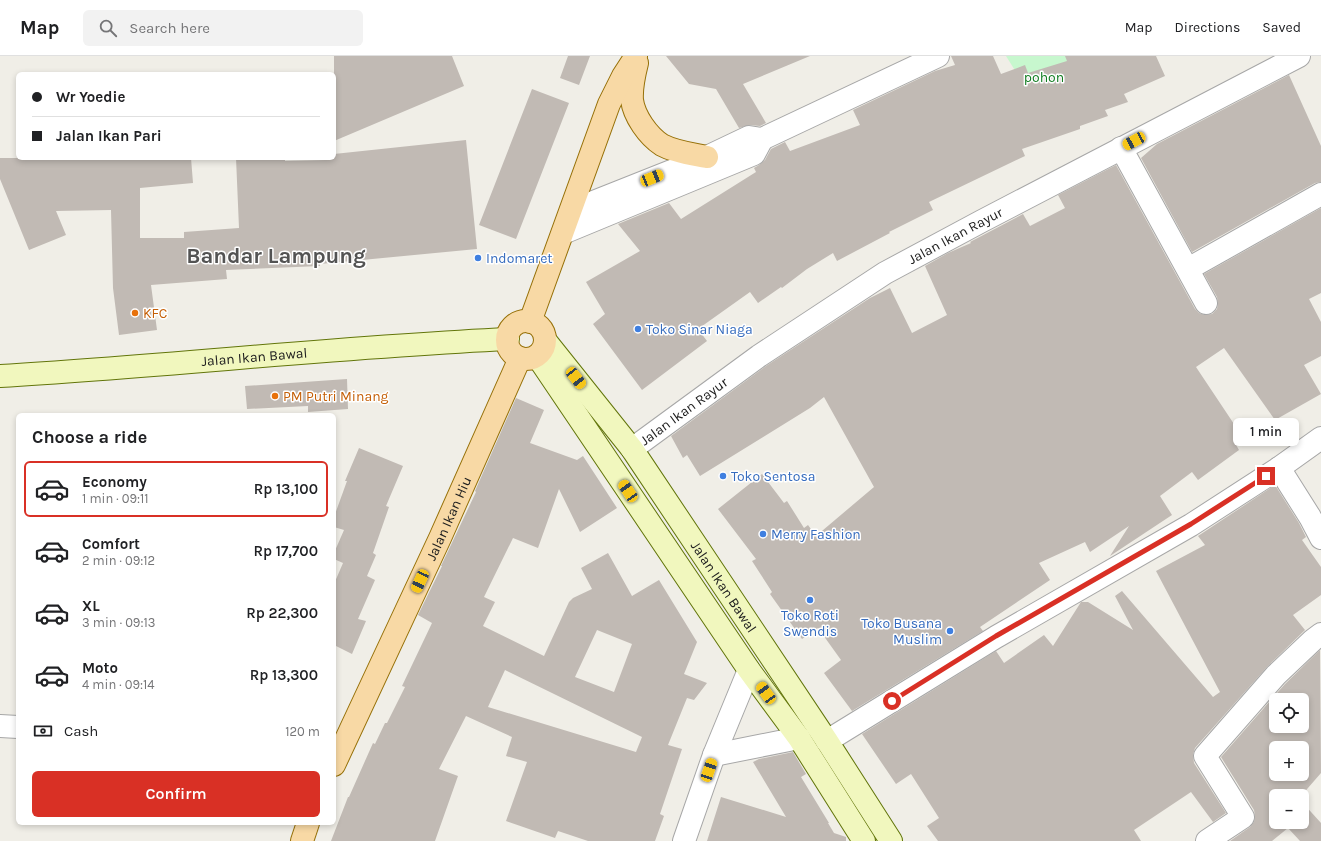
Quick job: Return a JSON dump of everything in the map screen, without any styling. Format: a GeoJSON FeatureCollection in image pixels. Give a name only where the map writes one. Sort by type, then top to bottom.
{"type":"FeatureCollection","features":[{"type":"Feature","properties":{"kind":"main road"},"geometry":{"type":"LineString","coordinates":[[637,56],[632,84],[632,101],[637,116],[645,129],[662,145],[685,153],[707,156]]}},
{"type":"Feature","properties":{"kind":"main road"},"geometry":{"type":"LineString","coordinates":[[530,322],[609,104],[623,76],[637,56]]}},
{"type":"Feature","properties":{"kind":"main road"},"geometry":{"type":"LineString","coordinates":[[526,322],[537,324],[544,334],[534,351],[511,350],[508,345],[508,339],[508,334],[515,325],[526,322]]}},
{"type":"Feature","properties":{"kind":"main road","name":"Jalan Ikan Hiu"},"geometry":{"type":"LineString","coordinates":[[336,761],[440,538],[534,351]]}},
{"type":"Feature","properties":{"kind":"main road"},"geometry":{"type":"LineString","coordinates":[[302,841],[307,825]]}},
{"type":"Feature","properties":{"kind":"street"},"geometry":{"type":"LineString","coordinates":[[571,211],[707,156],[749,137],[762,139],[938,56]]}},
{"type":"Feature","properties":{"kind":"street","name":"Jalan Ikan Rayur"},"geometry":{"type":"LineString","coordinates":[[632,449],[759,356],[885,273],[1287,58]]}},
{"type":"Feature","properties":{"kind":"street"},"geometry":{"type":"LineString","coordinates":[[563,233],[754,154],[762,139]]}},
{"type":"Feature","properties":{"kind":"street"},"geometry":{"type":"LineString","coordinates":[[1121,148],[1206,303]]}},
{"type":"Feature","properties":{"kind":"street"},"geometry":{"type":"LineString","coordinates":[[1188,269],[1321,194]]}},
{"type":"Feature","properties":{"kind":"street","name":"Jalan Ikan Bawal"},"geometry":{"type":"LineString","coordinates":[[0,376],[420,343],[508,339]]}},
{"type":"Feature","properties":{"kind":"street","name":"Jalan Ikan Bawal"},"geometry":{"type":"LineString","coordinates":[[534,351],[632,449],[827,741],[891,841]]}},
{"type":"Feature","properties":{"kind":"street","name":"Jalan Ikan Bawal"},"geometry":{"type":"LineString","coordinates":[[534,351],[749,670],[799,738],[864,841]]}},
{"type":"Feature","properties":{"kind":"street"},"geometry":{"type":"LineString","coordinates":[[827,741],[996,636],[1191,524],[1279,468],[1321,438]]}},
{"type":"Feature","properties":{"kind":"street"},"geometry":{"type":"LineString","coordinates":[[1279,468],[1321,538]]}},
{"type":"Feature","properties":{"kind":"street"},"geometry":{"type":"LineString","coordinates":[[1207,841],[1243,817],[1205,756],[1276,675],[1321,634]]}},
{"type":"Feature","properties":{"kind":"street"},"geometry":{"type":"LineString","coordinates":[[684,841],[714,755],[749,670]]}},
{"type":"Feature","properties":{"kind":"street"},"geometry":{"type":"LineString","coordinates":[[0,726],[16,727]]}},
{"type":"Feature","properties":{"kind":"street"},"geometry":{"type":"LineString","coordinates":[[714,755],[799,738]]}},
{"type":"Feature","properties":{"kind":"green space","name":"pohon"},"geometry":{"type":"Polygon","coordinates":[[[1006,56],[1130,56],[1037,106],[1006,56]]]}},
{"type":"Feature","properties":{"kind":"building"},"geometry":{"type":"Polygon","coordinates":[[[334,56],[452,56],[464,86],[336,140],[336,72],[334,72],[334,56]]]}},
{"type":"Feature","properties":{"kind":"building"},"geometry":{"type":"Polygon","coordinates":[[[568,56],[590,56],[579,85],[560,78],[568,56]]]}},
{"type":"Feature","properties":{"kind":"building"},"geometry":{"type":"Polygon","coordinates":[[[666,56],[810,56],[743,84],[766,123],[760,126],[750,125],[739,128],[716,89],[689,84],[666,56]]]}},
{"type":"Feature","properties":{"kind":"building"},"geometry":{"type":"Polygon","coordinates":[[[951,56],[993,56],[1001,74],[1025,65],[1028,73],[1067,61],[1065,56],[1156,56],[1165,76],[1124,94],[1128,102],[1105,110],[1108,116],[1080,126],[1080,129],[1022,149],[1025,156],[929,202],[933,210],[889,232],[890,233],[837,261],[833,253],[758,303],[750,292],[698,329],[707,341],[642,390],[593,324],[605,314],[586,282],[640,251],[618,224],[669,203],[681,219],[756,172],[754,168],[765,160],[771,149],[785,142],[790,151],[860,125],[853,110],[935,71],[955,65],[951,56]]]}},
{"type":"Feature","properties":{"kind":"building"},"geometry":{"type":"Polygon","coordinates":[[[1289,75],[1321,146],[1321,182],[1315,183],[1192,252],[1141,158],[1157,144],[1289,75]]]}},
{"type":"Feature","properties":{"kind":"building"},"geometry":{"type":"Polygon","coordinates":[[[532,89],[569,103],[516,239],[479,225],[532,89]]]}},
{"type":"Feature","properties":{"kind":"building"},"geometry":{"type":"Polygon","coordinates":[[[466,140],[477,249],[320,264],[320,266],[226,270],[227,279],[151,285],[157,330],[119,335],[113,288],[111,210],[56,211],[66,235],[29,250],[0,179],[0,158],[16,158],[16,160],[191,160],[193,183],[140,188],[140,238],[184,238],[184,232],[239,228],[236,160],[336,160],[336,154],[466,140]]]}},
{"type":"Feature","properties":{"kind":"building"},"geometry":{"type":"Polygon","coordinates":[[[1116,165],[1195,309],[1199,313],[1205,315],[1212,314],[1217,309],[1218,303],[1217,297],[1204,274],[1321,208],[1321,293],[1309,299],[1321,322],[1321,356],[1304,365],[1321,394],[1275,420],[1224,348],[1196,367],[1244,439],[1235,443],[1239,450],[1198,480],[1192,472],[1160,496],[1172,515],[1110,556],[1129,526],[1090,552],[1085,542],[1039,563],[1050,580],[980,627],[983,631],[852,711],[824,673],[841,660],[818,628],[802,639],[770,594],[772,592],[752,561],[756,559],[718,509],[762,474],[784,503],[787,501],[804,528],[808,525],[816,536],[874,487],[824,397],[810,408],[700,476],[687,455],[683,458],[671,436],[766,366],[870,298],[890,288],[912,333],[947,315],[925,266],[948,253],[971,243],[970,242],[1023,214],[1030,226],[1065,208],[1058,195],[1116,165]]]}},
{"type":"Feature","properties":{"kind":"building"},"geometry":{"type":"Polygon","coordinates":[[[347,379],[348,409],[308,412],[308,406],[247,409],[245,386],[347,379]]]}},
{"type":"Feature","properties":{"kind":"building"},"geometry":{"type":"Polygon","coordinates":[[[516,398],[544,410],[530,443],[577,460],[583,456],[617,508],[580,532],[559,489],[538,548],[513,538],[484,597],[495,602],[483,626],[544,656],[569,602],[573,598],[592,589],[581,568],[608,553],[632,596],[659,580],[697,642],[684,674],[707,683],[694,700],[687,698],[668,745],[682,749],[660,814],[664,816],[655,841],[588,841],[558,831],[555,838],[506,821],[527,762],[506,756],[512,737],[466,716],[439,769],[458,776],[435,841],[331,841],[348,797],[373,743],[375,744],[385,723],[387,723],[405,687],[402,686],[432,623],[418,615],[442,566],[476,492],[475,491],[516,398]],[[597,630],[575,677],[614,692],[632,644],[597,630]],[[505,670],[488,707],[636,752],[642,737],[505,670]]]}},
{"type":"Feature","properties":{"kind":"building"},"geometry":{"type":"Polygon","coordinates":[[[359,448],[403,466],[386,506],[389,507],[373,553],[376,555],[367,576],[375,580],[358,619],[366,621],[352,654],[336,646],[336,579],[343,563],[336,560],[336,548],[344,530],[336,528],[336,511],[347,481],[345,481],[359,448]]]}},
{"type":"Feature","properties":{"kind":"building"},"geometry":{"type":"Polygon","coordinates":[[[1275,485],[1306,537],[1302,540],[1321,567],[1321,595],[1293,615],[1305,630],[1267,667],[1195,748],[1193,755],[1194,763],[1226,813],[1213,822],[1191,792],[1134,830],[1141,841],[938,841],[927,826],[939,818],[911,774],[896,784],[862,734],[996,651],[1004,663],[1044,635],[1053,646],[1081,602],[1088,602],[1133,630],[1115,596],[1122,591],[1213,697],[1220,692],[1156,571],[1205,545],[1198,536],[1275,485]]]}},
{"type":"Feature","properties":{"kind":"building"},"geometry":{"type":"Polygon","coordinates":[[[1320,650],[1321,773],[1307,789],[1269,789],[1269,829],[1287,829],[1272,841],[1230,841],[1250,827],[1254,822],[1255,816],[1254,810],[1221,757],[1269,702],[1269,733],[1309,733],[1309,693],[1277,693],[1320,650]]]}},
{"type":"Feature","properties":{"kind":"building"},"geometry":{"type":"Polygon","coordinates":[[[793,752],[806,774],[801,777],[828,823],[834,833],[846,837],[846,841],[707,841],[721,797],[786,817],[753,762],[759,759],[793,752]]]}},
{"type":"Feature","properties":{"kind":"building"},"geometry":{"type":"Polygon","coordinates":[[[1309,810],[1321,823],[1321,841],[1300,841],[1289,829],[1309,829],[1309,810]]]}},
{"type":"Feature","properties":{"kind":"place","name":"Indomaret"},"geometry":{"type":"Point","coordinates":[478,258]}},
{"type":"Feature","properties":{"kind":"place","name":"KFC"},"geometry":{"type":"Point","coordinates":[135,313]}},
{"type":"Feature","properties":{"kind":"place","name":"Toko Sinar Niaga"},"geometry":{"type":"Point","coordinates":[638,329]}},
{"type":"Feature","properties":{"kind":"place","name":"PM Putri Minang"},"geometry":{"type":"Point","coordinates":[275,396]}},
{"type":"Feature","properties":{"kind":"place","name":"Toko Sentosa"},"geometry":{"type":"Point","coordinates":[723,476]}},
{"type":"Feature","properties":{"kind":"place","name":"Merry Fashion"},"geometry":{"type":"Point","coordinates":[763,534]}},
{"type":"Feature","properties":{"kind":"place","name":"Toko Roti Swendis"},"geometry":{"type":"Point","coordinates":[810,600]}},
{"type":"Feature","properties":{"kind":"place","name":"Toko Busana Muslim"},"geometry":{"type":"Point","coordinates":[950,631]}},
{"type":"Feature","properties":{"kind":"district","name":"Bandar Lampung"},"geometry":{"type":"Point","coordinates":[276,256]}},
{"type":"Feature","properties":{"kind":"route"},"geometry":{"type":"LineString","coordinates":[[892,701],[996,636],[1191,524],[1266,476]]}}]}
